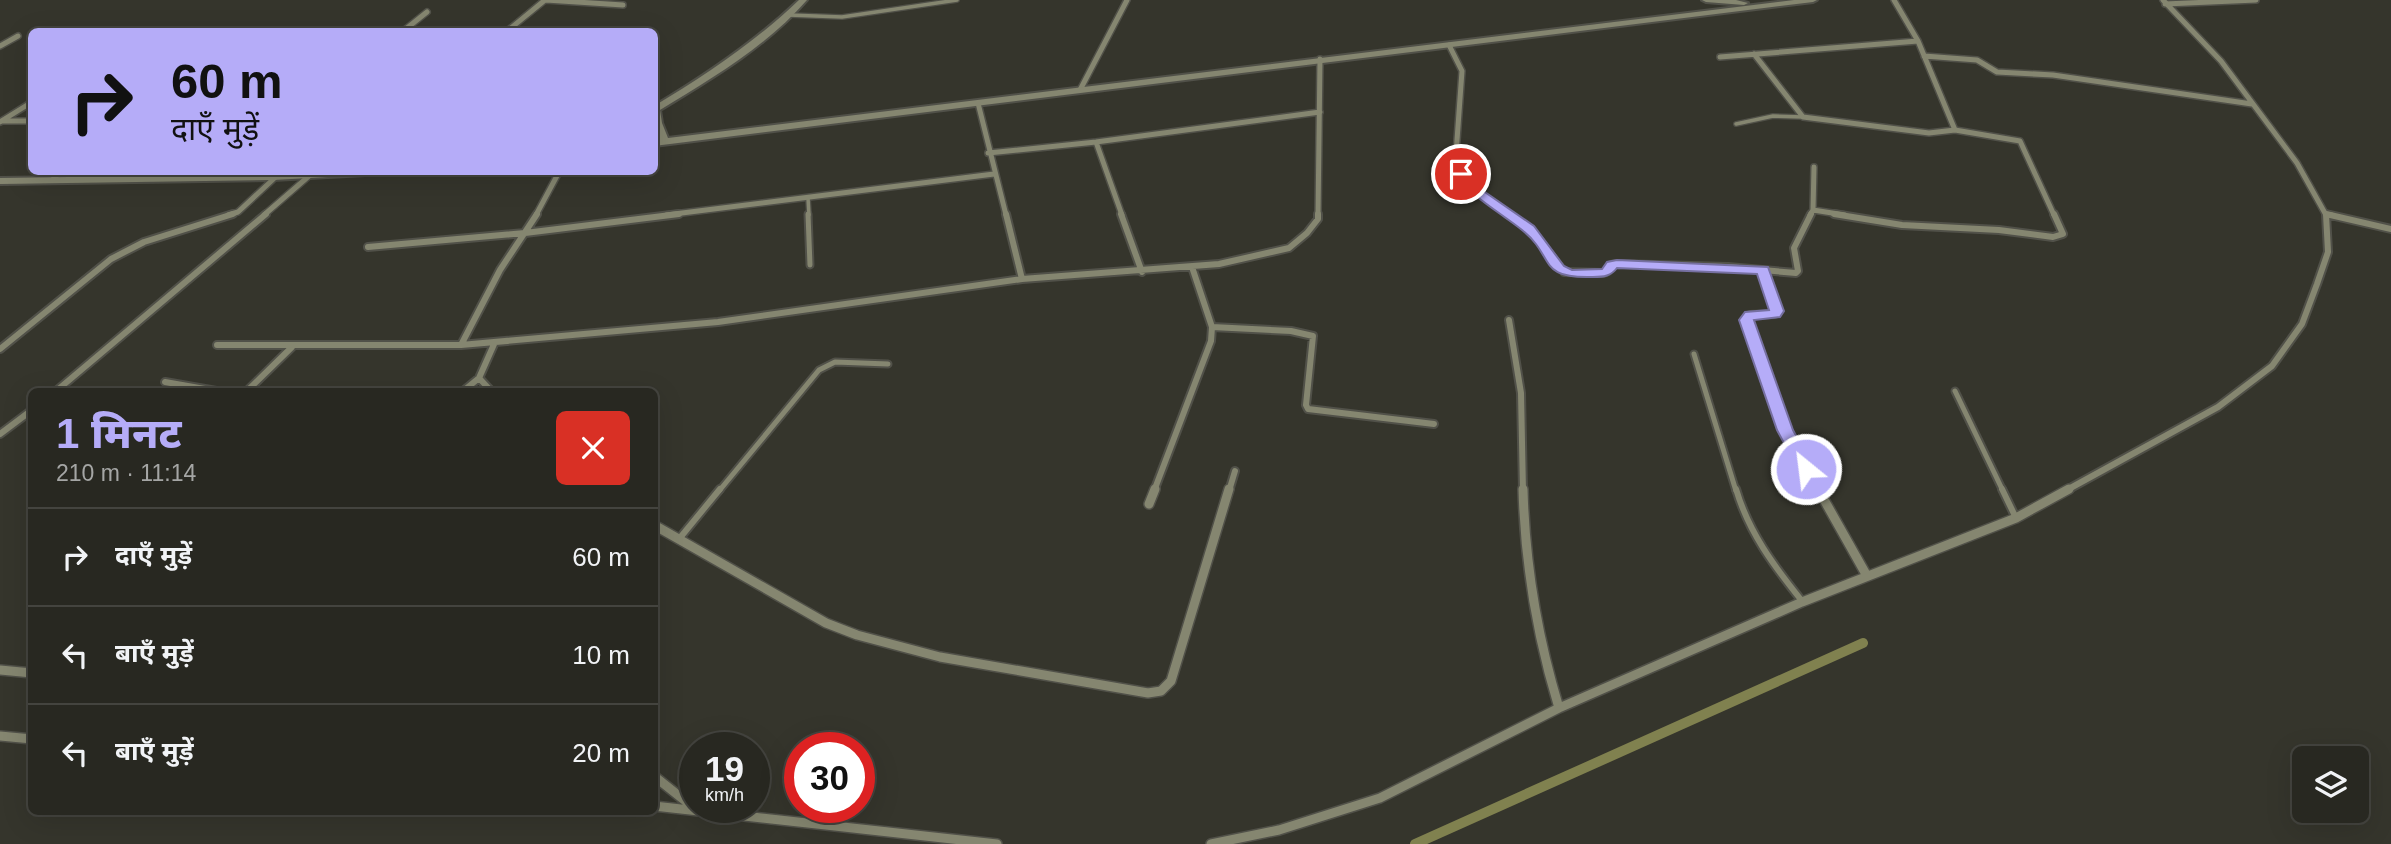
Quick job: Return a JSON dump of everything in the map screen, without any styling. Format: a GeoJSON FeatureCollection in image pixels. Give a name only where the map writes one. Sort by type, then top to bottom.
{"type":"FeatureCollection","features":[{"type":"Feature","properties":{"kind":"street"},"geometry":{"type":"LineString","coordinates":[[511,28],[546,0],[623,5]]}},
{"type":"Feature","properties":{"kind":"street"},"geometry":{"type":"LineString","coordinates":[[658,108],[708,77],[789,15],[803,0]]}},
{"type":"Feature","properties":{"kind":"street"},"geometry":{"type":"LineString","coordinates":[[1080,90],[1127,0]]}},
{"type":"Feature","properties":{"kind":"street"},"geometry":{"type":"LineString","coordinates":[[1706,0],[1772,5]]}},
{"type":"Feature","properties":{"kind":"street"},"geometry":{"type":"LineString","coordinates":[[658,143],[1813,0]]}},
{"type":"Feature","properties":{"kind":"street"},"geometry":{"type":"LineString","coordinates":[[1894,0],[1918,41],[1955,130]]}},
{"type":"Feature","properties":{"kind":"street"},"geometry":{"type":"LineString","coordinates":[[2164,2],[2256,0]]}},
{"type":"Feature","properties":{"kind":"street"},"geometry":{"type":"LineString","coordinates":[[1211,844],[1279,830],[1380,797],[1559,708],[1802,602],[2016,518],[2218,407],[2272,366],[2302,324],[2317,284],[2328,252],[2326,215],[2297,163],[2221,61],[2164,2]]}},
{"type":"Feature","properties":{"kind":"street"},"geometry":{"type":"LineString","coordinates":[[407,28],[427,12]]}},
{"type":"Feature","properties":{"kind":"street"},"geometry":{"type":"LineString","coordinates":[[0,46],[18,36]]}},
{"type":"Feature","properties":{"kind":"street"},"geometry":{"type":"LineString","coordinates":[[1720,57],[1918,41]]}},
{"type":"Feature","properties":{"kind":"street"},"geometry":{"type":"LineString","coordinates":[[1449,46],[1462,71],[1456,154],[1461,174],[1477,192],[1536,235],[1564,272],[1603,273],[1608,271],[1611,265],[1617,264],[1763,270],[1791,274],[1798,271],[1794,248],[1796,241],[1813,210],[1814,167]]}},
{"type":"Feature","properties":{"kind":"street"},"geometry":{"type":"LineString","coordinates":[[1754,54],[1803,117],[1929,133],[1955,130],[2020,141],[2063,234],[2053,237],[1999,230],[1894,224],[1813,210]]}},
{"type":"Feature","properties":{"kind":"street"},"geometry":{"type":"LineString","coordinates":[[1924,56],[1977,60],[1997,72],[2053,75],[2252,104]]}},
{"type":"Feature","properties":{"kind":"street"},"geometry":{"type":"LineString","coordinates":[[217,345],[461,345],[675,327],[1022,279],[1142,272],[1251,259],[1288,249],[1306,236],[1318,219],[1320,60]]}},
{"type":"Feature","properties":{"kind":"street"},"geometry":{"type":"LineString","coordinates":[[978,103],[988,153],[1022,279]]}},
{"type":"Feature","properties":{"kind":"street"},"geometry":{"type":"LineString","coordinates":[[0,121],[28,104]]}},
{"type":"Feature","properties":{"kind":"street"},"geometry":{"type":"LineString","coordinates":[[988,153],[1096,142],[1320,112]]}},
{"type":"Feature","properties":{"kind":"street"},"geometry":{"type":"LineString","coordinates":[[0,121],[28,121]]}},
{"type":"Feature","properties":{"kind":"street"},"geometry":{"type":"LineString","coordinates":[[658,125],[665,142]]}},
{"type":"Feature","properties":{"kind":"street"},"geometry":{"type":"LineString","coordinates":[[1096,142],[1142,272]]}},
{"type":"Feature","properties":{"kind":"street"},"geometry":{"type":"LineString","coordinates":[[368,247],[525,233],[994,174]]}},
{"type":"Feature","properties":{"kind":"street"},"geometry":{"type":"LineString","coordinates":[[52,180],[58,175]]}},
{"type":"Feature","properties":{"kind":"street"},"geometry":{"type":"LineString","coordinates":[[136,180],[142,175]]}},
{"type":"Feature","properties":{"kind":"street"},"geometry":{"type":"LineString","coordinates":[[0,181],[136,180],[254,175]]}},
{"type":"Feature","properties":{"kind":"street"},"geometry":{"type":"LineString","coordinates":[[0,349],[111,259],[144,243],[238,212],[276,175]]}},
{"type":"Feature","properties":{"kind":"street"},"geometry":{"type":"LineString","coordinates":[[293,175],[323,175]]}},
{"type":"Feature","properties":{"kind":"street"},"geometry":{"type":"LineString","coordinates":[[461,345],[500,270],[525,233],[557,175]]}},
{"type":"Feature","properties":{"kind":"street"},"geometry":{"type":"LineString","coordinates":[[60,388],[309,176]]}},
{"type":"Feature","properties":{"kind":"street"},"geometry":{"type":"LineString","coordinates":[[2326,215],[2391,229]]}},
{"type":"Feature","properties":{"kind":"street"},"geometry":{"type":"LineString","coordinates":[[1149,504],[1211,341],[1212,327],[1192,267]]}},
{"type":"Feature","properties":{"kind":"street"},"geometry":{"type":"LineString","coordinates":[[1763,270],[1777,311],[1775,314],[1750,315],[1747,320],[1789,439],[1867,576]]}},
{"type":"Feature","properties":{"kind":"street"},"geometry":{"type":"LineString","coordinates":[[1509,320],[1521,393],[1524,518],[1529,579],[1539,640],[1559,708]]}},
{"type":"Feature","properties":{"kind":"street"},"geometry":{"type":"LineString","coordinates":[[1212,327],[1291,331],[1313,336],[1306,405],[1308,409],[1434,424]]}},
{"type":"Feature","properties":{"kind":"street"},"geometry":{"type":"LineString","coordinates":[[467,388],[479,378],[495,342]]}},
{"type":"Feature","properties":{"kind":"street"},"geometry":{"type":"LineString","coordinates":[[250,388],[292,347]]}},
{"type":"Feature","properties":{"kind":"street"},"geometry":{"type":"LineString","coordinates":[[479,378],[488,388]]}},
{"type":"Feature","properties":{"kind":"street"},"geometry":{"type":"LineString","coordinates":[[165,382],[199,388]]}},
{"type":"Feature","properties":{"kind":"street"},"geometry":{"type":"LineString","coordinates":[[0,434],[28,413]]}},
{"type":"Feature","properties":{"kind":"street"},"geometry":{"type":"LineString","coordinates":[[658,528],[826,623],[867,638],[940,657],[1137,693],[1154,693],[1166,690],[1171,681],[1235,471]]}},
{"type":"Feature","properties":{"kind":"street"},"geometry":{"type":"LineString","coordinates":[[0,670],[28,673]]}},
{"type":"Feature","properties":{"kind":"street"},"geometry":{"type":"LineString","coordinates":[[0,736],[28,739]]}},
{"type":"Feature","properties":{"kind":"street"},"geometry":{"type":"LineString","coordinates":[[658,779],[679,795]]}},
{"type":"Feature","properties":{"kind":"street"},"geometry":{"type":"LineString","coordinates":[[658,806],[679,809]]}},
{"type":"Feature","properties":{"kind":"street"},"geometry":{"type":"LineString","coordinates":[[770,819],[997,844]]}},
{"type":"Feature","properties":{"kind":"lane"},"geometry":{"type":"LineString","coordinates":[[789,15],[842,17],[957,0]]}},
{"type":"Feature","properties":{"kind":"lane"},"geometry":{"type":"LineString","coordinates":[[1735,124],[1773,116],[1803,117]]}},
{"type":"Feature","properties":{"kind":"lane"},"geometry":{"type":"LineString","coordinates":[[808,198],[810,265]]}},
{"type":"Feature","properties":{"kind":"lane"},"geometry":{"type":"LineString","coordinates":[[1694,354],[1745,519],[1769,560],[1802,602]]}},
{"type":"Feature","properties":{"kind":"lane"},"geometry":{"type":"LineString","coordinates":[[678,541],[819,370],[835,362],[888,364]]}},
{"type":"Feature","properties":{"kind":"lane"},"geometry":{"type":"LineString","coordinates":[[1955,391],[2016,518]]}},
{"type":"Feature","properties":{"kind":"waterway"},"geometry":{"type":"LineString","coordinates":[[1415,844],[1863,643]]}},
{"type":"Feature","properties":{"kind":"route"},"geometry":{"type":"LineString","coordinates":[[1461,174],[1477,192],[1530,229],[1559,269],[1570,274],[1603,273],[1608,271],[1611,265],[1617,264],[1763,270],[1777,311],[1775,314],[1746,316],[1785,430],[1806,469]]}}]}
